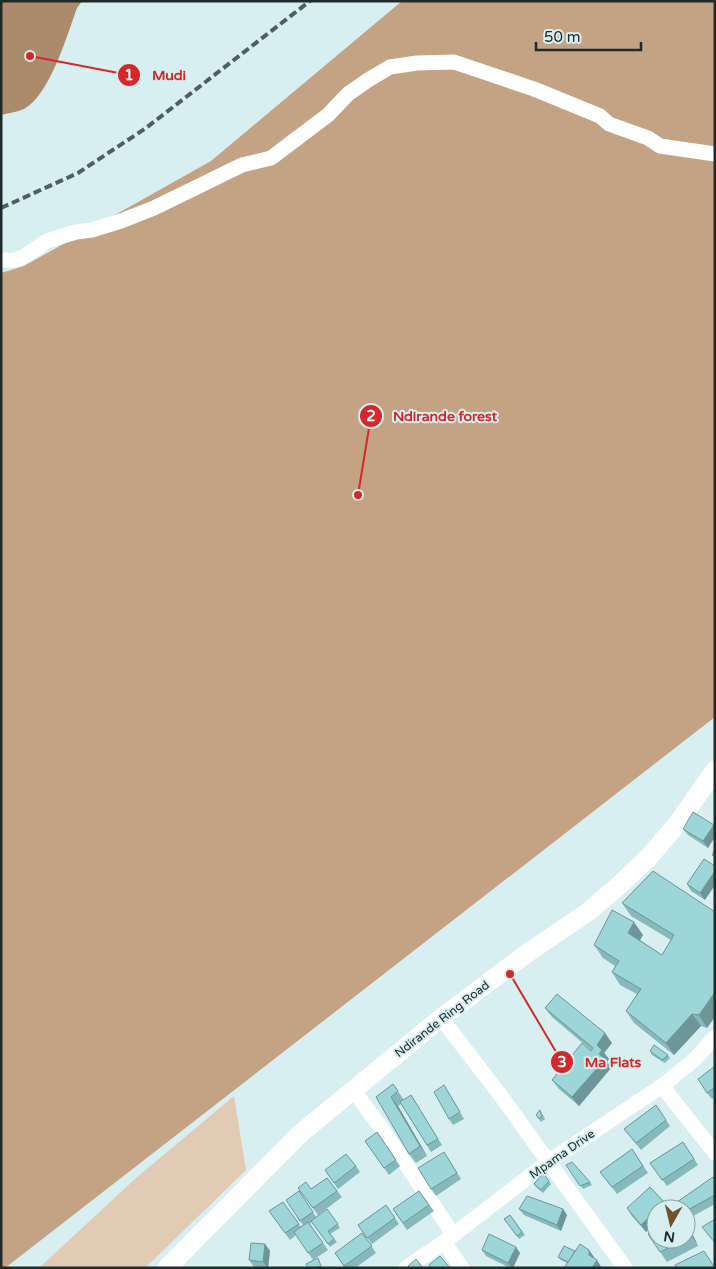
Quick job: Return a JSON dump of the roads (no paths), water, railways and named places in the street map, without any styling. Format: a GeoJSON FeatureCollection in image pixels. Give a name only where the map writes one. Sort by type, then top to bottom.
{"type":"FeatureCollection","features":[{"type":"Feature","properties":{"kind":"street"},"geometry":{"type":"LineString","coordinates":[[1,260],[15,260],[25,256],[47,240],[121,221],[154,208],[242,165],[271,158],[328,115],[348,94],[390,67],[418,63],[454,62],[541,92],[600,116],[609,124],[648,138],[660,146],[715,154]]}},
{"type":"Feature","properties":{"kind":"street","name":"Ndirande Ring Road"},"geometry":{"type":"LineString","coordinates":[[167,1268],[301,1133],[441,1018],[526,954],[588,912],[615,889],[658,847],[715,770]]}},
{"type":"Feature","properties":{"kind":"street"},"geometry":{"type":"LineString","coordinates":[[441,1018],[625,1268]]}},
{"type":"Feature","properties":{"kind":"street","name":"Mpama Drive"},"geometry":{"type":"LineString","coordinates":[[406,1268],[548,1162],[662,1086],[694,1060],[715,1037]]}},
{"type":"Feature","properties":{"kind":"street"},"geometry":{"type":"LineString","coordinates":[[662,1086],[715,1153]]}},
{"type":"Feature","properties":{"kind":"street"},"geometry":{"type":"LineString","coordinates":[[353,1090],[385,1133],[448,1238],[462,1268]]}},
{"type":"Feature","properties":{"kind":"railway"},"geometry":{"type":"LineString","coordinates":[[1,208],[78,173],[146,128],[310,1]]}},
{"type":"Feature","properties":{"kind":"place","name":"Mudi"},"geometry":{"type":"Point","coordinates":[30,56]}},
{"type":"Feature","properties":{"kind":"place","name":"Ndirande forest"},"geometry":{"type":"Point","coordinates":[358,495]}},
{"type":"Feature","properties":{"kind":"place","name":"Ma Flats"},"geometry":{"type":"Point","coordinates":[510,974]}}]}
